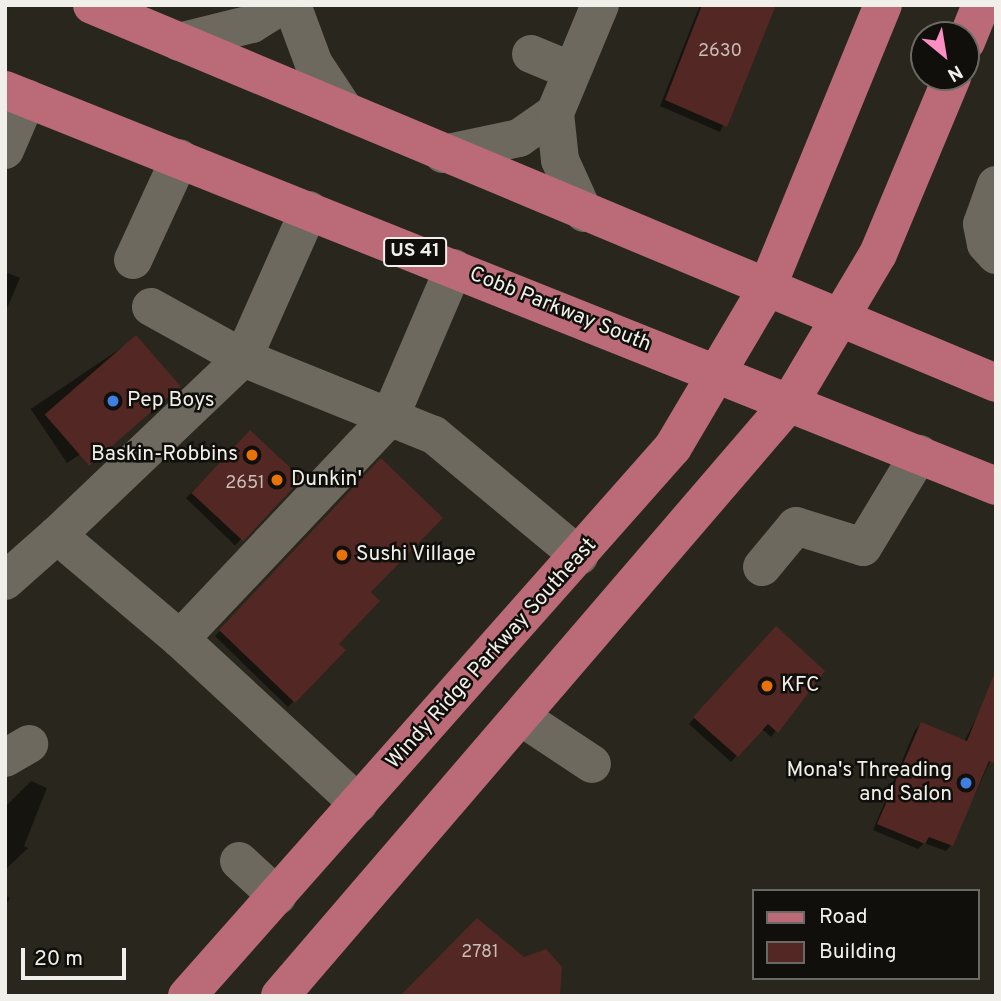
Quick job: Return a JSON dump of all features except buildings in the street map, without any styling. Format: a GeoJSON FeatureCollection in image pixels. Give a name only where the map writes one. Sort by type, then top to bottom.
{"type":"FeatureCollection","features":[{"type":"Feature","properties":{"kind":"main road"},"geometry":{"type":"LineString","coordinates":[[92,5],[766,290],[996,383]]}},
{"type":"Feature","properties":{"kind":"main road","name":"Windy Ridge Parkway Southeast"},"geometry":{"type":"LineString","coordinates":[[187,996],[673,447],[721,374],[766,290],[883,5]]}},
{"type":"Feature","properties":{"kind":"main road"},"geometry":{"type":"LineString","coordinates":[[280,996],[790,402],[842,319],[877,254],[945,91]]}},
{"type":"Feature","properties":{"kind":"main road","name":"Cobb Parkway South"},"geometry":{"type":"LineString","coordinates":[[16,94],[996,485]]}},
{"type":"Feature","properties":{"kind":"lane"},"geometry":{"type":"LineString","coordinates":[[179,41],[252,24],[283,5]]}},
{"type":"Feature","properties":{"kind":"lane"},"geometry":{"type":"LineString","coordinates":[[292,5],[309,55],[345,111]]}},
{"type":"Feature","properties":{"kind":"lane"},"geometry":{"type":"LineString","coordinates":[[584,213],[560,160],[555,113],[600,5]]}},
{"type":"Feature","properties":{"kind":"lane"},"geometry":{"type":"LineString","coordinates":[[531,54],[572,71]]}},
{"type":"Feature","properties":{"kind":"lane"},"geometry":{"type":"LineString","coordinates":[[5,149],[16,94]]}},
{"type":"Feature","properties":{"kind":"lane"},"geometry":{"type":"LineString","coordinates":[[443,154],[519,138],[555,113]]}},
{"type":"Feature","properties":{"kind":"lane"},"geometry":{"type":"LineString","coordinates":[[133,260],[180,158]]}},
{"type":"Feature","properties":{"kind":"lane"},"geometry":{"type":"LineString","coordinates":[[996,185],[982,223],[986,244],[996,255]]}},
{"type":"Feature","properties":{"kind":"lane"},"geometry":{"type":"LineString","coordinates":[[5,581],[243,358],[309,210]]}},
{"type":"Feature","properties":{"kind":"lane"},"geometry":{"type":"LineString","coordinates":[[180,639],[390,417],[454,268]]}},
{"type":"Feature","properties":{"kind":"lane"},"geometry":{"type":"LineString","coordinates":[[151,307],[243,358],[433,435],[579,556]]}},
{"type":"Feature","properties":{"kind":"lane"},"geometry":{"type":"LineString","coordinates":[[762,567],[796,526],[863,547],[919,454]]}},
{"type":"Feature","properties":{"kind":"lane"},"geometry":{"type":"LineString","coordinates":[[57,535],[180,639],[359,804]]}},
{"type":"Feature","properties":{"kind":"lane"},"geometry":{"type":"LineString","coordinates":[[521,717],[592,764]]}},
{"type":"Feature","properties":{"kind":"lane"},"geometry":{"type":"LineString","coordinates":[[239,861],[277,896]]}},
{"type":"Feature","properties":{"kind":"place","name":"Pep Boys"},"geometry":{"type":"Point","coordinates":[113,401]}},
{"type":"Feature","properties":{"kind":"place","name":"Baskin-Robbins"},"geometry":{"type":"Point","coordinates":[252,455]}},
{"type":"Feature","properties":{"kind":"place","name":"Dunkin'"},"geometry":{"type":"Point","coordinates":[277,480]}},
{"type":"Feature","properties":{"kind":"place","name":"Sushi Village"},"geometry":{"type":"Point","coordinates":[342,555]}},
{"type":"Feature","properties":{"kind":"place","name":"KFC"},"geometry":{"type":"Point","coordinates":[767,686]}},
{"type":"Feature","properties":{"kind":"place","name":"Mona's Threading and Salon"},"geometry":{"type":"Point","coordinates":[966,783]}}]}
